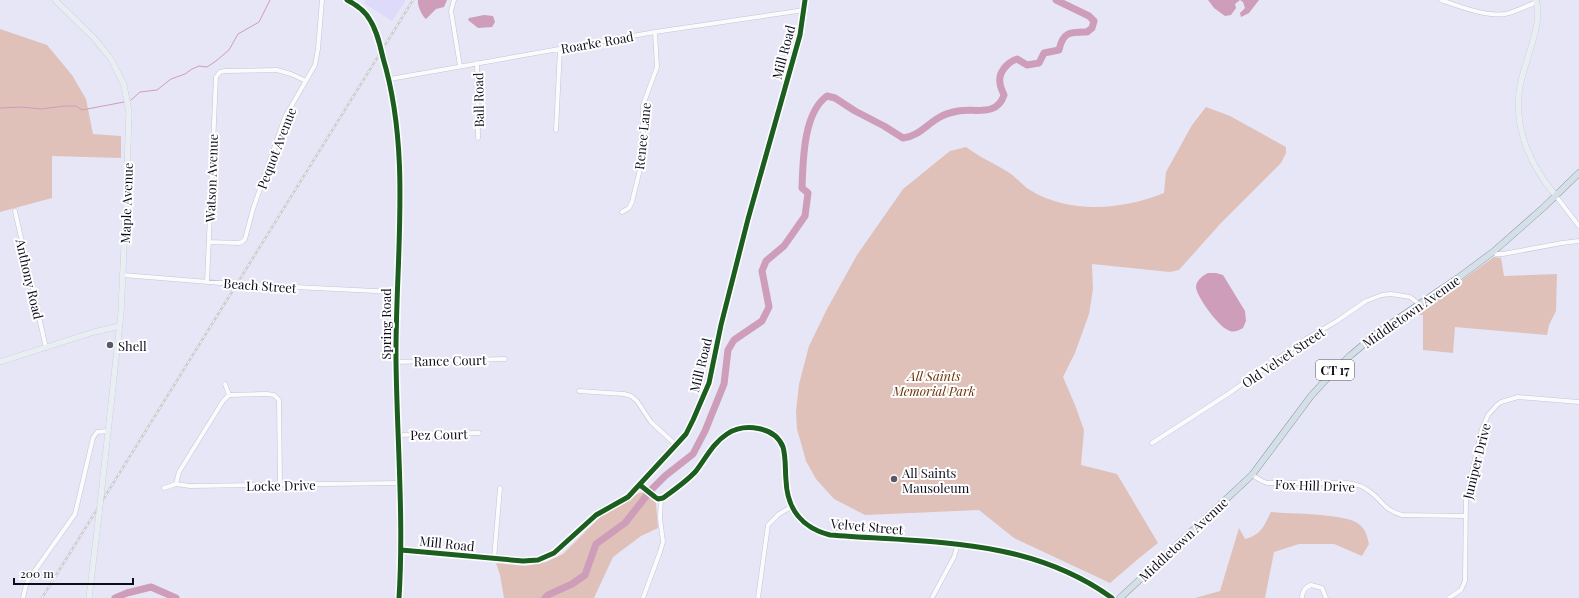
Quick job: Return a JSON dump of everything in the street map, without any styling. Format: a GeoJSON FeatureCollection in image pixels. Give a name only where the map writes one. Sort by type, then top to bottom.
{"type":"FeatureCollection","features":[{"type":"Feature","properties":{"kind":"main road","name":"Middletown Avenue"},"geometry":{"type":"LineString","coordinates":[[1120,598],[1252,475],[1311,396],[1332,373],[1366,342],[1493,252],[1556,196],[1579,173]]}},
{"type":"Feature","properties":{"kind":"street","name":"Maple Avenue"},"geometry":{"type":"LineString","coordinates":[[55,0],[107,53],[119,73],[126,92],[129,121],[120,326],[89,598]]}},
{"type":"Feature","properties":{"kind":"street","name":"Pequot Avenue"},"geometry":{"type":"LineString","coordinates":[[209,242],[239,243],[244,241],[253,209],[285,116],[306,81],[317,58],[322,0]]}},
{"type":"Feature","properties":{"kind":"street","name":"Spring Road"},"geometry":{"type":"LineString","coordinates":[[347,0],[360,8],[370,20],[382,51],[390,79],[401,185],[396,292],[396,362],[402,550],[399,598]]}},
{"type":"Feature","properties":{"kind":"street"},"geometry":{"type":"LineString","coordinates":[[454,0],[451,11],[460,66]]}},
{"type":"Feature","properties":{"kind":"street","name":"Mill Road"},"geometry":{"type":"LineString","coordinates":[[402,550],[529,561],[538,560],[550,555],[561,548],[596,516],[628,497],[676,445],[691,426],[709,383],[721,325],[748,219],[800,35],[805,0]]}},
{"type":"Feature","properties":{"kind":"street"},"geometry":{"type":"LineString","coordinates":[[1441,0],[1489,14],[1506,13],[1536,1],[1538,22],[1520,86],[1518,118],[1521,132],[1534,166],[1579,226]]}},
{"type":"Feature","properties":{"kind":"street","name":"Roarke Road"},"geometry":{"type":"LineString","coordinates":[[390,79],[655,32],[804,10]]}},
{"type":"Feature","properties":{"kind":"street","name":"Renee Lane"},"geometry":{"type":"LineString","coordinates":[[622,212],[629,208],[632,202],[643,157],[643,105],[657,67],[655,32]]}},
{"type":"Feature","properties":{"kind":"street"},"geometry":{"type":"LineString","coordinates":[[556,130],[560,49]]}},
{"type":"Feature","properties":{"kind":"street","name":"Ball Road"},"geometry":{"type":"LineString","coordinates":[[477,63],[478,138]]}},
{"type":"Feature","properties":{"kind":"street","name":"Watson Avenue"},"geometry":{"type":"LineString","coordinates":[[207,282],[215,81],[217,74],[225,71],[277,70],[291,74],[306,81]]}},
{"type":"Feature","properties":{"kind":"street","name":"Anthony Road"},"geometry":{"type":"LineString","coordinates":[[15,211],[46,348]]}},
{"type":"Feature","properties":{"kind":"street"},"geometry":{"type":"LineString","coordinates":[[1493,252],[1496,254],[1503,254],[1579,241]]}},
{"type":"Feature","properties":{"kind":"street","name":"Beach Street"},"geometry":{"type":"LineString","coordinates":[[123,275],[253,285],[396,292]]}},
{"type":"Feature","properties":{"kind":"street","name":"Old Velvet Street"},"geometry":{"type":"LineString","coordinates":[[1152,443],[1228,394],[1306,339],[1337,321],[1366,301],[1382,295],[1391,294],[1410,297],[1419,304]]}},
{"type":"Feature","properties":{"kind":"street"},"geometry":{"type":"LineString","coordinates":[[0,360],[46,348],[94,332],[120,326]]}},
{"type":"Feature","properties":{"kind":"street","name":"Rance Court"},"geometry":{"type":"LineString","coordinates":[[396,362],[505,359]]}},
{"type":"Feature","properties":{"kind":"street"},"geometry":{"type":"LineString","coordinates":[[225,384],[229,395]]}},
{"type":"Feature","properties":{"kind":"street"},"geometry":{"type":"LineString","coordinates":[[579,391],[624,394],[632,396],[638,401],[651,422],[676,445]]}},
{"type":"Feature","properties":{"kind":"street"},"geometry":{"type":"LineString","coordinates":[[176,484],[179,472],[223,401],[229,395],[267,394],[274,395],[279,400],[280,485]]}},
{"type":"Feature","properties":{"kind":"street","name":"Juniper Drive"},"geometry":{"type":"LineString","coordinates":[[1449,598],[1461,590],[1465,581],[1465,516],[1467,492],[1482,429],[1488,415],[1496,406],[1507,400],[1518,397],[1579,402]]}},
{"type":"Feature","properties":{"kind":"street","name":"Velvet Street"},"geometry":{"type":"LineString","coordinates":[[661,499],[689,478],[718,441],[732,431],[749,428],[766,431],[774,435],[781,444],[784,455],[786,491],[791,507],[810,527],[830,535],[958,544],[1010,552],[1044,562],[1085,581],[1112,598]]}},
{"type":"Feature","properties":{"kind":"street"},"geometry":{"type":"LineString","coordinates":[[23,598],[29,578],[75,514],[93,438],[98,432],[108,431]]}},
{"type":"Feature","properties":{"kind":"street","name":"Pez Court"},"geometry":{"type":"LineString","coordinates":[[398,435],[479,433]]}},
{"type":"Feature","properties":{"kind":"street","name":"Fox Hill Drive"},"geometry":{"type":"LineString","coordinates":[[1252,475],[1262,481],[1267,482],[1348,483],[1357,485],[1366,489],[1386,508],[1402,516],[1465,516]]}},
{"type":"Feature","properties":{"kind":"street","name":"Locke Drive"},"geometry":{"type":"LineString","coordinates":[[164,488],[176,484],[190,486],[400,483]]}},
{"type":"Feature","properties":{"kind":"street"},"geometry":{"type":"LineString","coordinates":[[640,485],[652,495],[661,499],[660,518],[663,542],[643,598]]}},
{"type":"Feature","properties":{"kind":"street"},"geometry":{"type":"LineString","coordinates":[[494,559],[500,488]]}},
{"type":"Feature","properties":{"kind":"street"},"geometry":{"type":"LineString","coordinates":[[758,598],[768,525],[778,514],[791,507]]}},
{"type":"Feature","properties":{"kind":"street"},"geometry":{"type":"LineString","coordinates":[[932,598],[954,557],[958,544]]}},
{"type":"Feature","properties":{"kind":"street"},"geometry":{"type":"LineString","coordinates":[[1302,598],[1305,588],[1311,585],[1322,588],[1326,598]]}},
{"type":"Feature","properties":{"kind":"shaded area"},"geometry":{"type":"Polygon","coordinates":[[[366,0],[406,0],[392,21],[364,3],[366,0]]]}},
{"type":"Feature","properties":{"kind":"shaded area"},"geometry":{"type":"Polygon","coordinates":[[[418,0],[447,0],[444,7],[436,9],[426,19],[420,10],[418,0]]]}},
{"type":"Feature","properties":{"kind":"shaded area"},"geometry":{"type":"Polygon","coordinates":[[[1208,0],[1240,0],[1235,4],[1236,8],[1231,15],[1225,16],[1214,8],[1208,0]]]}},
{"type":"Feature","properties":{"kind":"shaded area"},"geometry":{"type":"Polygon","coordinates":[[[1240,0],[1259,0],[1249,13],[1241,17],[1240,13],[1245,8],[1243,2],[1240,0]]]}},
{"type":"Feature","properties":{"kind":"shaded area"},"geometry":{"type":"Polygon","coordinates":[[[484,15],[493,16],[495,22],[492,27],[478,28],[468,20],[469,18],[484,15]]]}},
{"type":"Feature","properties":{"kind":"shaded area"},"geometry":{"type":"Polygon","coordinates":[[[1208,273],[1223,275],[1245,311],[1246,321],[1243,328],[1237,331],[1230,331],[1224,328],[1204,304],[1196,287],[1200,278],[1208,273]]]}},
{"type":"Feature","properties":{"kind":"green space"},"geometry":{"type":"Polygon","coordinates":[[[0,29],[47,45],[72,75],[86,99],[93,134],[121,136],[121,158],[52,156],[52,198],[0,212],[0,29]]]}},
{"type":"Feature","properties":{"kind":"green space","name":"All Saints Memorial Park"},"geometry":{"type":"Polygon","coordinates":[[[1206,107],[1230,116],[1286,147],[1286,153],[1281,163],[1220,224],[1179,270],[1170,272],[1092,264],[1093,289],[1089,314],[1075,353],[1063,377],[1084,430],[1081,465],[1117,474],[1158,543],[1110,583],[1014,538],[979,510],[865,515],[834,499],[816,479],[806,461],[797,429],[796,412],[799,384],[809,346],[827,309],[857,255],[903,189],[950,151],[966,147],[1014,176],[1030,190],[1045,198],[1061,203],[1096,207],[1113,206],[1148,199],[1164,193],[1166,172],[1192,125],[1206,107]]]}},
{"type":"Feature","properties":{"kind":"green space"},"geometry":{"type":"Polygon","coordinates":[[[1494,257],[1501,258],[1504,276],[1557,274],[1556,311],[1549,325],[1547,335],[1455,327],[1453,353],[1423,350],[1423,315],[1413,315],[1494,257]]]}},
{"type":"Feature","properties":{"kind":"green space"},"geometry":{"type":"Polygon","coordinates":[[[644,492],[656,503],[658,528],[641,536],[613,557],[594,598],[504,598],[500,575],[496,563],[525,566],[546,562],[563,554],[602,515],[639,493],[644,492]]]}},
{"type":"Feature","properties":{"kind":"green space"},"geometry":{"type":"Polygon","coordinates":[[[1271,512],[1332,516],[1354,521],[1364,529],[1369,544],[1362,556],[1334,544],[1299,544],[1274,552],[1265,598],[1195,598],[1220,591],[1239,528],[1245,539],[1255,535],[1266,522],[1271,512]]]}},
{"type":"Feature","properties":{"kind":"waterway"},"geometry":{"type":"LineString","coordinates":[[131,100],[140,92],[157,90],[171,79],[185,74],[199,66],[207,67],[216,61],[229,50],[238,34],[259,22],[270,0]]}},
{"type":"Feature","properties":{"kind":"waterway"},"geometry":{"type":"LineString","coordinates":[[545,598],[548,595],[572,584],[585,575],[596,544],[625,523],[651,490],[665,476],[693,454],[705,431],[724,384],[728,350],[734,340],[762,321],[769,307],[762,271],[766,261],[784,246],[805,216],[808,193],[802,188],[804,152],[809,126],[813,114],[819,104],[827,96],[835,98],[903,138],[914,135],[935,120],[947,114],[965,110],[991,109],[1001,102],[1004,95],[1000,86],[1000,79],[1002,71],[1010,62],[1017,59],[1027,65],[1039,63],[1044,53],[1059,50],[1063,39],[1068,34],[1087,32],[1092,28],[1094,21],[1089,16],[1056,0]]}},
{"type":"Feature","properties":{"kind":"waterway"},"geometry":{"type":"LineString","coordinates":[[0,108],[22,107],[41,109],[76,106],[82,110],[124,102]]}},
{"type":"Feature","properties":{"kind":"waterway"},"geometry":{"type":"LineString","coordinates":[[115,598],[127,593],[151,587],[176,598]]}},
{"type":"Feature","properties":{"kind":"railway"},"geometry":{"type":"LineString","coordinates":[[42,598],[413,0]]}},
{"type":"Feature","properties":{"kind":"cycle path"},"geometry":{"type":"LineString","coordinates":[[347,0],[366,14],[376,33],[392,94],[397,132],[400,170],[396,323],[401,509],[399,598]]}},
{"type":"Feature","properties":{"kind":"cycle path"},"geometry":{"type":"LineString","coordinates":[[401,550],[523,561],[538,560],[554,553],[596,515],[628,497],[686,434],[709,383],[721,325],[748,219],[800,35],[805,0]]}},
{"type":"Feature","properties":{"kind":"cycle path"},"geometry":{"type":"LineString","coordinates":[[640,485],[658,499],[663,498],[692,475],[714,446],[727,434],[742,428],[758,428],[773,435],[779,440],[783,447],[789,500],[798,516],[811,528],[830,535],[940,542],[1012,553],[1046,564],[1080,578],[1112,598]]}},
{"type":"Feature","properties":{"kind":"place","name":"Shell"},"geometry":{"type":"Point","coordinates":[110,345]}},
{"type":"Feature","properties":{"kind":"place","name":"All Saints Mausoleum"},"geometry":{"type":"Point","coordinates":[894,479]}}]}
